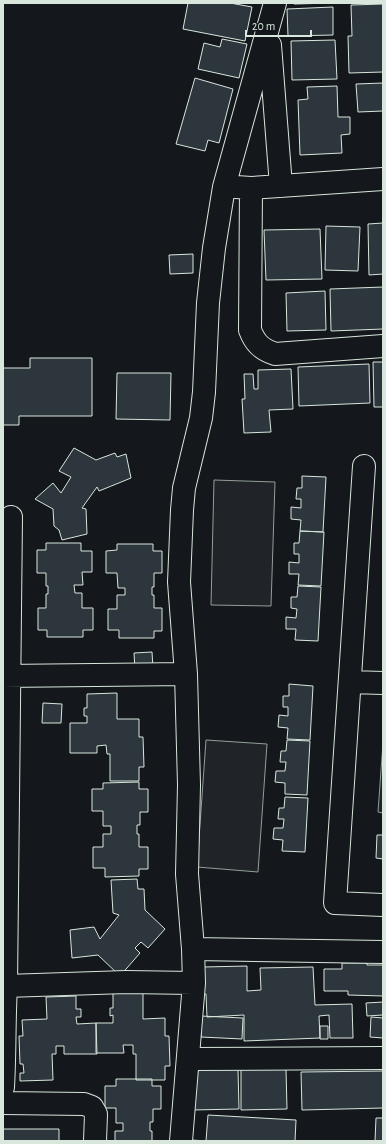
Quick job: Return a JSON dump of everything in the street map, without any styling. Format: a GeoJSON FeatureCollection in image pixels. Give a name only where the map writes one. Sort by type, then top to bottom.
{"type":"FeatureCollection","features":[{"type":"Feature","properties":{"kind":"street"},"geometry":{"type":"LineString","coordinates":[[181,1141],[189,1059],[194,983],[187,874],[189,785],[186,674],[179,582],[182,510],[184,488],[201,418],[204,392],[208,303],[214,248],[224,186],[275,3]]}},
{"type":"Feature","properties":{"kind":"street"},"geometry":{"type":"LineString","coordinates":[[268,30],[281,186]]}},
{"type":"Feature","properties":{"kind":"street"},"geometry":{"type":"LineString","coordinates":[[224,186],[251,188],[383,179]]}},
{"type":"Feature","properties":{"kind":"street"},"geometry":{"type":"LineString","coordinates":[[251,188],[250,330],[253,338],[259,346],[274,354],[383,346]]}},
{"type":"Feature","properties":{"kind":"street"},"geometry":{"type":"LineString","coordinates":[[364,466],[335,903],[383,905]]}},
{"type":"Feature","properties":{"kind":"street"},"geometry":{"type":"LineString","coordinates":[[3,1087],[5,1056],[6,676],[11,517]]}},
{"type":"Feature","properties":{"kind":"street"},"geometry":{"type":"LineString","coordinates":[[6,676],[186,674]]}},
{"type":"Feature","properties":{"kind":"street"},"geometry":{"type":"LineString","coordinates":[[350,682],[383,683]]}},
{"type":"Feature","properties":{"kind":"street"},"geometry":{"type":"LineString","coordinates":[[193,949],[383,952]]}},
{"type":"Feature","properties":{"kind":"street"},"geometry":{"type":"LineString","coordinates":[[5,986],[126,982],[194,983]]}},
{"type":"Feature","properties":{"kind":"street"},"geometry":{"type":"LineString","coordinates":[[189,1059],[383,1058]]}},
{"type":"Feature","properties":{"kind":"street"},"geometry":{"type":"LineString","coordinates":[[3,1103],[84,1104],[92,1108],[96,1114],[95,1141]]}},
{"type":"Feature","properties":{"kind":"shaded area"},"geometry":{"type":"Polygon","coordinates":[[[214,480],[275,482],[271,606],[211,605],[214,480]]]}},
{"type":"Feature","properties":{"kind":"shaded area"},"geometry":{"type":"Polygon","coordinates":[[[206,740],[267,744],[258,872],[197,867],[206,740]]]}},
{"type":"Feature","properties":{"kind":"shaded area"},"geometry":{"type":"Polygon","coordinates":[[[383,743],[383,813],[378,812],[383,743]]]}},
{"type":"Feature","properties":{"kind":"building"},"geometry":{"type":"Polygon","coordinates":[[[188,3],[230,3],[252,7],[245,41],[183,29],[188,3]]]}},
{"type":"Feature","properties":{"kind":"building"},"geometry":{"type":"Polygon","coordinates":[[[294,3],[334,3],[294,4],[294,3]]]}},
{"type":"Feature","properties":{"kind":"building"},"geometry":{"type":"Polygon","coordinates":[[[383,4],[383,72],[349,73],[348,36],[352,36],[351,5],[383,4]]]}},
{"type":"Feature","properties":{"kind":"building"},"geometry":{"type":"Polygon","coordinates":[[[333,7],[333,35],[288,36],[287,9],[333,7]]]}},
{"type":"Feature","properties":{"kind":"building"},"geometry":{"type":"Polygon","coordinates":[[[222,39],[247,44],[239,78],[198,69],[204,43],[220,47],[222,39]]]}},
{"type":"Feature","properties":{"kind":"building"},"geometry":{"type":"Polygon","coordinates":[[[335,40],[337,79],[292,80],[291,41],[335,40]]]}},
{"type":"Feature","properties":{"kind":"building"},"geometry":{"type":"Polygon","coordinates":[[[195,78],[233,89],[219,143],[208,140],[205,151],[176,144],[195,78]]]}},
{"type":"Feature","properties":{"kind":"building"},"geometry":{"type":"Polygon","coordinates":[[[383,83],[383,111],[358,112],[356,84],[383,83]]]}},
{"type":"Feature","properties":{"kind":"building"},"geometry":{"type":"Polygon","coordinates":[[[337,86],[338,117],[350,117],[350,134],[341,135],[342,153],[300,155],[298,100],[308,99],[307,87],[337,86]]]}},
{"type":"Feature","properties":{"kind":"building"},"geometry":{"type":"Polygon","coordinates":[[[383,223],[383,274],[369,275],[368,224],[383,223]]]}},
{"type":"Feature","properties":{"kind":"building"},"geometry":{"type":"Polygon","coordinates":[[[326,226],[360,227],[358,271],[325,270],[326,226]]]}},
{"type":"Feature","properties":{"kind":"building"},"geometry":{"type":"Polygon","coordinates":[[[320,229],[322,279],[266,280],[264,230],[320,229]]]}},
{"type":"Feature","properties":{"kind":"building"},"geometry":{"type":"Polygon","coordinates":[[[193,254],[193,273],[170,274],[169,255],[193,254]]]}},
{"type":"Feature","properties":{"kind":"building"},"geometry":{"type":"Polygon","coordinates":[[[383,287],[383,329],[331,331],[330,289],[383,287]]]}},
{"type":"Feature","properties":{"kind":"building"},"geometry":{"type":"Polygon","coordinates":[[[325,291],[326,330],[287,331],[286,293],[325,291]]]}},
{"type":"Feature","properties":{"kind":"building"},"geometry":{"type":"Polygon","coordinates":[[[30,358],[92,358],[92,416],[19,416],[19,425],[3,425],[3,368],[30,368],[30,358]]]}},
{"type":"Feature","properties":{"kind":"building"},"geometry":{"type":"Polygon","coordinates":[[[373,362],[383,362],[383,407],[374,407],[373,362]]]}},
{"type":"Feature","properties":{"kind":"building"},"geometry":{"type":"Polygon","coordinates":[[[369,364],[370,403],[299,406],[298,367],[369,364]]]}},
{"type":"Feature","properties":{"kind":"building"},"geometry":{"type":"Polygon","coordinates":[[[291,369],[293,409],[269,410],[271,432],[244,433],[242,399],[245,399],[244,374],[253,374],[254,389],[258,389],[258,370],[291,369]]]}},
{"type":"Feature","properties":{"kind":"building"},"geometry":{"type":"Polygon","coordinates":[[[117,373],[171,373],[170,420],[116,419],[117,373]]]}},
{"type":"Feature","properties":{"kind":"building"},"geometry":{"type":"Polygon","coordinates":[[[74,448],[96,460],[115,453],[117,457],[126,454],[131,478],[99,491],[97,487],[82,508],[86,509],[87,534],[62,540],[59,530],[54,526],[53,509],[35,499],[53,483],[61,493],[71,477],[59,471],[74,448]]]}},
{"type":"Feature","properties":{"kind":"building"},"geometry":{"type":"Polygon","coordinates":[[[302,476],[326,477],[323,532],[300,531],[301,520],[291,519],[291,507],[301,508],[301,499],[296,499],[297,488],[302,488],[302,476]]]}},
{"type":"Feature","properties":{"kind":"building"},"geometry":{"type":"Polygon","coordinates":[[[300,531],[324,532],[321,586],[298,585],[299,574],[289,574],[289,562],[299,563],[299,554],[294,554],[294,543],[299,543],[300,531]]]}},
{"type":"Feature","properties":{"kind":"building"},"geometry":{"type":"Polygon","coordinates":[[[46,543],[81,543],[81,551],[92,551],[92,572],[82,572],[83,585],[74,585],[75,593],[82,593],[82,608],[93,608],[93,630],[83,630],[83,637],[47,637],[47,630],[38,630],[38,608],[46,608],[46,594],[48,594],[48,586],[46,586],[46,573],[37,573],[37,550],[46,550],[46,543]]]}},
{"type":"Feature","properties":{"kind":"building"},"geometry":{"type":"Polygon","coordinates":[[[117,544],[153,544],[153,551],[162,551],[162,573],[154,573],[154,587],[152,587],[152,595],[154,595],[154,608],[162,608],[162,631],[154,631],[154,638],[119,638],[119,630],[108,630],[108,609],[117,609],[117,595],[125,595],[125,588],[118,588],[117,573],[106,573],[106,551],[117,550],[117,544]]]}},
{"type":"Feature","properties":{"kind":"building"},"geometry":{"type":"Polygon","coordinates":[[[298,586],[321,587],[318,641],[295,640],[296,629],[286,629],[286,617],[296,618],[297,609],[291,608],[291,597],[297,597],[298,586]]]}},
{"type":"Feature","properties":{"kind":"building"},"geometry":{"type":"Polygon","coordinates":[[[152,652],[153,668],[135,670],[134,653],[152,652]]]}},
{"type":"Feature","properties":{"kind":"building"},"geometry":{"type":"Polygon","coordinates":[[[289,684],[313,686],[310,740],[287,739],[288,728],[278,727],[279,715],[288,716],[288,707],[283,707],[283,696],[289,696],[289,684]]]}},
{"type":"Feature","properties":{"kind":"building"},"geometry":{"type":"Polygon","coordinates":[[[117,693],[117,719],[139,719],[139,737],[143,737],[144,767],[139,767],[139,781],[110,781],[110,754],[107,754],[106,745],[97,746],[97,753],[70,753],[70,723],[87,723],[87,716],[84,716],[84,708],[87,708],[87,694],[117,693]]]}},
{"type":"Feature","properties":{"kind":"building"},"geometry":{"type":"Polygon","coordinates":[[[43,703],[62,704],[61,723],[42,723],[43,703]]]}},
{"type":"Feature","properties":{"kind":"building"},"geometry":{"type":"Polygon","coordinates":[[[287,740],[310,741],[307,795],[285,794],[285,783],[275,782],[276,771],[285,771],[286,762],[280,762],[281,751],[286,751],[287,740]]]}},
{"type":"Feature","properties":{"kind":"building"},"geometry":{"type":"Polygon","coordinates":[[[139,782],[139,789],[148,789],[148,812],[140,812],[140,825],[137,825],[137,834],[139,834],[139,847],[148,847],[148,869],[139,869],[139,876],[105,877],[105,868],[93,868],[93,847],[103,847],[103,834],[111,834],[111,826],[103,826],[103,811],[92,811],[92,789],[103,789],[103,783],[139,782]]]}},
{"type":"Feature","properties":{"kind":"building"},"geometry":{"type":"Polygon","coordinates":[[[285,797],[308,798],[305,852],[282,851],[283,840],[273,839],[274,828],[283,828],[284,819],[278,819],[279,808],[284,808],[285,797]]]}},
{"type":"Feature","properties":{"kind":"building"},"geometry":{"type":"Polygon","coordinates":[[[377,835],[383,835],[383,859],[376,858],[377,835]]]}},
{"type":"Feature","properties":{"kind":"building"},"geometry":{"type":"Polygon","coordinates":[[[137,879],[138,889],[144,889],[145,910],[165,929],[148,948],[141,942],[135,948],[140,953],[120,976],[98,955],[72,958],[70,930],[94,927],[100,939],[119,915],[113,913],[111,880],[137,879]]]}},
{"type":"Feature","properties":{"kind":"building"},"geometry":{"type":"Polygon","coordinates":[[[342,963],[367,963],[367,965],[383,965],[383,996],[348,995],[348,991],[324,991],[324,969],[342,969],[342,963]]]}},
{"type":"Feature","properties":{"kind":"building"},"geometry":{"type":"Polygon","coordinates":[[[247,966],[247,991],[261,990],[260,968],[313,967],[315,1005],[352,1004],[353,1038],[330,1038],[329,1015],[319,1016],[320,1038],[244,1041],[244,1015],[207,1017],[206,994],[203,994],[203,967],[247,966]]]}},
{"type":"Feature","properties":{"kind":"building"},"geometry":{"type":"Polygon","coordinates":[[[113,993],[143,993],[143,1019],[165,1018],[165,1036],[169,1036],[170,1066],[165,1066],[165,1080],[136,1080],[136,1054],[133,1054],[133,1045],[123,1045],[124,1053],[96,1053],[96,1023],[113,1023],[113,1015],[110,1016],[110,1008],[113,1008],[113,993]]]}},
{"type":"Feature","properties":{"kind":"building"},"geometry":{"type":"Polygon","coordinates":[[[76,996],[76,1009],[81,1009],[81,1017],[76,1017],[77,1024],[96,1023],[97,1054],[64,1054],[64,1046],[56,1046],[56,1054],[52,1054],[53,1080],[20,1081],[20,1073],[24,1073],[23,1064],[20,1064],[19,1036],[23,1036],[22,1020],[47,1019],[46,997],[76,996]]]}},
{"type":"Feature","properties":{"kind":"building"},"geometry":{"type":"Polygon","coordinates":[[[383,1002],[383,1015],[367,1016],[366,1003],[383,1002]]]}},
{"type":"Feature","properties":{"kind":"building"},"geometry":{"type":"Polygon","coordinates":[[[201,1016],[243,1018],[242,1039],[201,1037],[201,1016]]]}},
{"type":"Feature","properties":{"kind":"building"},"geometry":{"type":"Polygon","coordinates":[[[371,1017],[383,1018],[383,1038],[370,1037],[371,1017]]]}},
{"type":"Feature","properties":{"kind":"building"},"geometry":{"type":"Polygon","coordinates":[[[320,1026],[328,1026],[328,1039],[320,1039],[320,1026]]]}},
{"type":"Feature","properties":{"kind":"building"},"geometry":{"type":"Polygon","coordinates":[[[238,1069],[239,1109],[192,1110],[191,1070],[238,1069]]]}},
{"type":"Feature","properties":{"kind":"building"},"geometry":{"type":"Polygon","coordinates":[[[241,1069],[286,1069],[287,1109],[241,1110],[241,1069]]]}},
{"type":"Feature","properties":{"kind":"building"},"geometry":{"type":"Polygon","coordinates":[[[383,1071],[383,1108],[302,1110],[301,1072],[383,1071]]]}},
{"type":"Feature","properties":{"kind":"building"},"geometry":{"type":"Polygon","coordinates":[[[116,1079],[152,1079],[152,1086],[161,1086],[161,1109],[153,1109],[153,1122],[150,1122],[152,1141],[115,1141],[115,1131],[123,1131],[123,1123],[116,1123],[116,1108],[105,1108],[105,1086],[116,1086],[116,1079]]]}},
{"type":"Feature","properties":{"kind":"building"},"geometry":{"type":"Polygon","coordinates":[[[208,1115],[296,1120],[295,1141],[206,1141],[208,1115]]]}},
{"type":"Feature","properties":{"kind":"building"},"geometry":{"type":"Polygon","coordinates":[[[376,1118],[383,1118],[383,1141],[375,1141],[376,1118]]]}},
{"type":"Feature","properties":{"kind":"building"},"geometry":{"type":"Polygon","coordinates":[[[3,1129],[59,1129],[59,1141],[3,1141],[3,1129]]]}}]}
